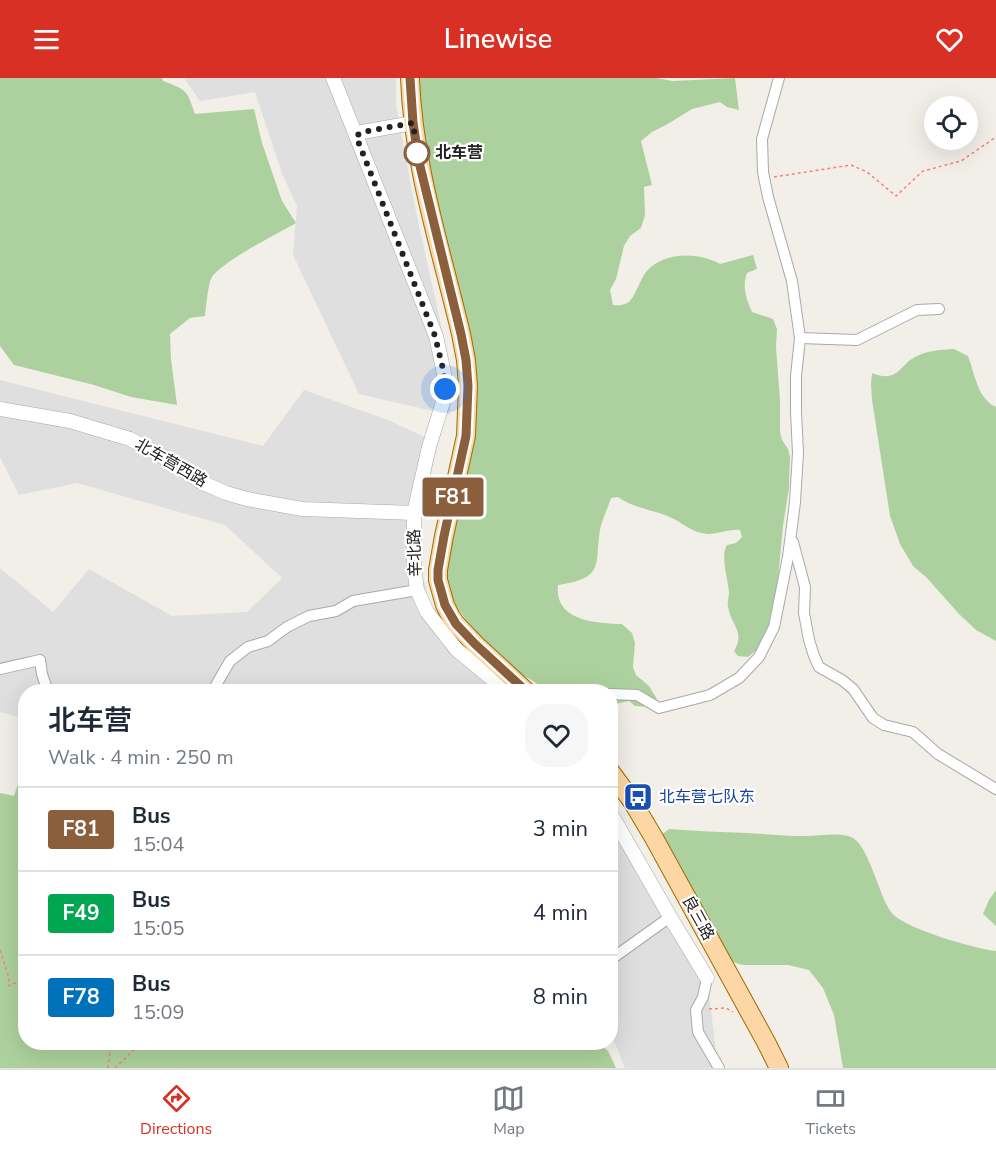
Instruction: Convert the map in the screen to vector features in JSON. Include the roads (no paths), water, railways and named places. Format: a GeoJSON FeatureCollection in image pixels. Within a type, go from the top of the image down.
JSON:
{"type":"FeatureCollection","features":[{"type":"Feature","properties":{"kind":"main road"},"geometry":{"type":"LineString","coordinates":[[410,78],[413,123],[419,162],[461,334],[468,386],[466,436],[444,536],[438,580],[445,605],[456,624],[518,684]]}},
{"type":"Feature","properties":{"kind":"main road","name":"良三路"},"geometry":{"type":"LineString","coordinates":[[618,782],[654,838],[779,1068]]}},
{"type":"Feature","properties":{"kind":"street","name":"辛北路"},"geometry":{"type":"LineString","coordinates":[[333,78],[435,336],[444,373],[443,402],[429,447],[414,513],[414,567],[417,590],[427,612],[456,649],[498,684]]}},
{"type":"Feature","properties":{"kind":"street"},"geometry":{"type":"LineString","coordinates":[[618,694],[637,695],[659,708],[710,695],[739,678],[759,657],[774,627],[791,536],[798,453],[796,376],[800,338],[792,280],[764,178],[762,139],[779,78]]}},
{"type":"Feature","properties":{"kind":"street"},"geometry":{"type":"LineString","coordinates":[[356,136],[362,132],[413,123]]}},
{"type":"Feature","properties":{"kind":"street"},"geometry":{"type":"LineString","coordinates":[[800,338],[857,340],[917,310],[939,309]]}},
{"type":"Feature","properties":{"kind":"street","name":"北车营西路"},"geometry":{"type":"LineString","coordinates":[[0,409],[70,421],[130,440],[160,455],[201,482],[247,499],[302,509],[414,513]]}},
{"type":"Feature","properties":{"kind":"street"},"geometry":{"type":"LineString","coordinates":[[791,536],[805,587],[804,613],[809,640],[819,667],[853,689],[873,718],[885,724],[914,732],[938,754],[996,789]]}},
{"type":"Feature","properties":{"kind":"street"},"geometry":{"type":"LineString","coordinates":[[217,684],[230,661],[248,646],[268,641],[287,627],[309,616],[336,611],[353,601],[417,590]]}},
{"type":"Feature","properties":{"kind":"street"},"geometry":{"type":"LineString","coordinates":[[0,669],[40,660],[45,684]]}},
{"type":"Feature","properties":{"kind":"street"},"geometry":{"type":"LineString","coordinates":[[618,826],[707,978],[703,997],[696,1010],[698,1032],[719,1068]]}},
{"type":"Feature","properties":{"kind":"street"},"geometry":{"type":"LineString","coordinates":[[618,954],[670,917]]}},
{"type":"Feature","properties":{"kind":"place","name":"北车营"},"geometry":{"type":"Point","coordinates":[417,153]}},
{"type":"Feature","properties":{"kind":"place","name":"北车营七队东"},"geometry":{"type":"Point","coordinates":[638,797]}}]}
